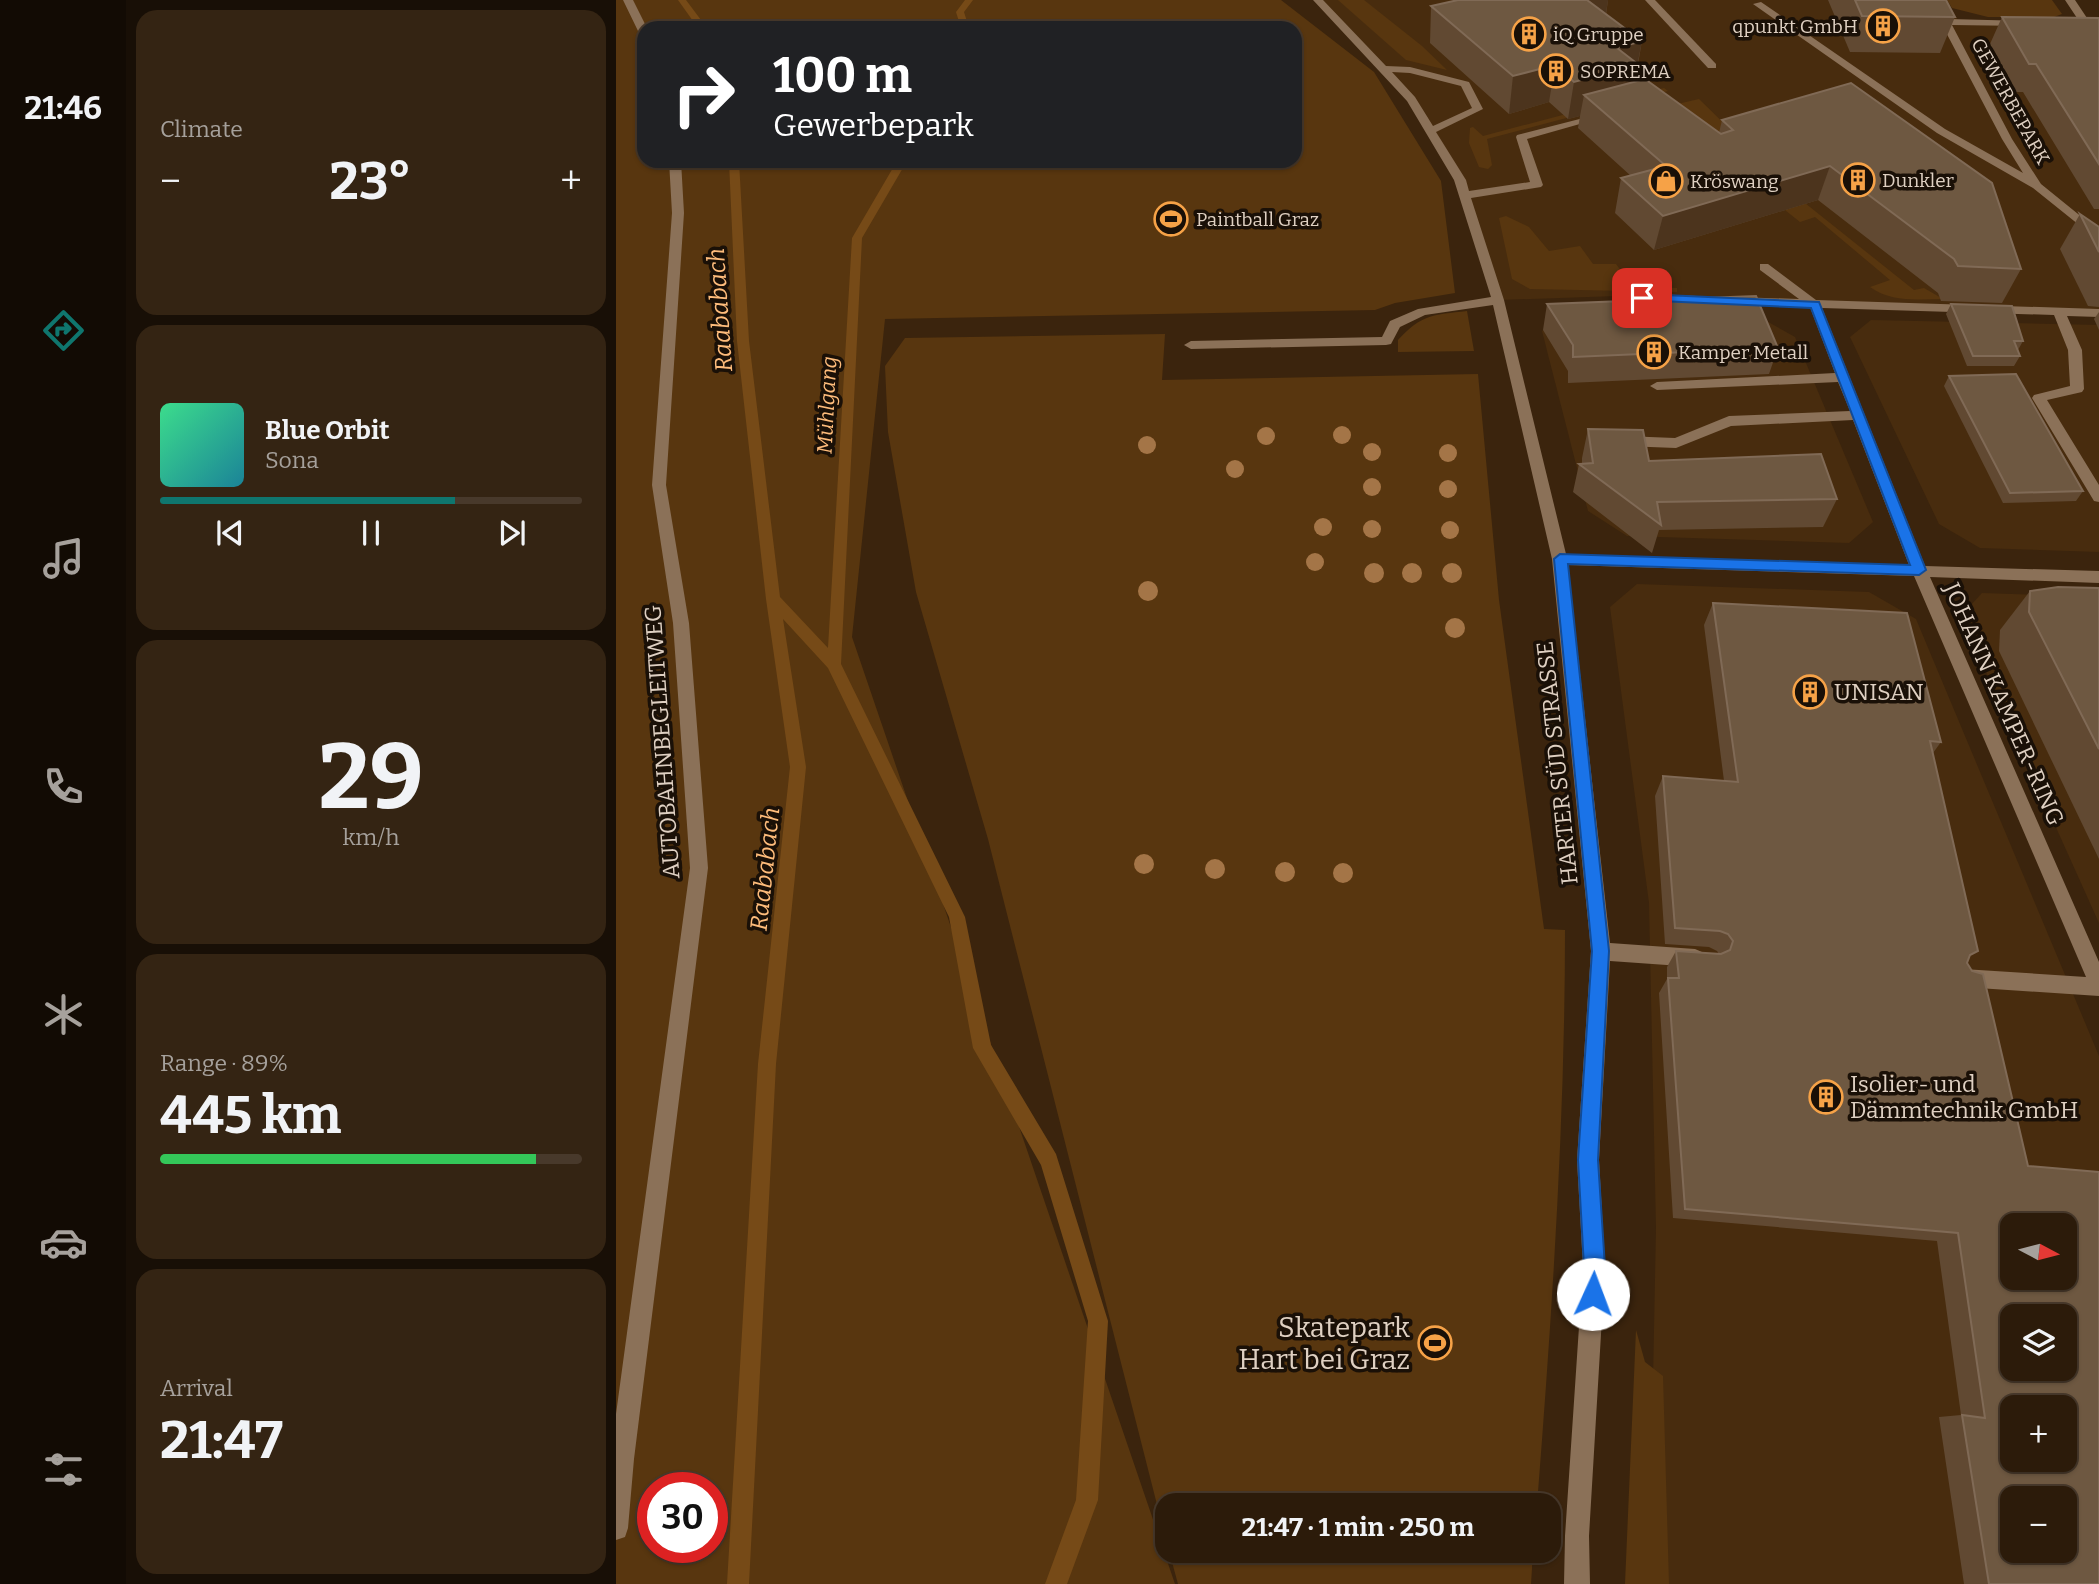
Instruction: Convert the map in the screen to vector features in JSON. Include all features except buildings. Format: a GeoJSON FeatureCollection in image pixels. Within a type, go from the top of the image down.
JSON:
{"type":"FeatureCollection","features":[{"type":"Feature","properties":{"kind":"street"},"geometry":{"type":"LineString","coordinates":[[628,0],[638,21]]}},
{"type":"Feature","properties":{"kind":"street","name":"HARTER SÜD STRASSE"},"geometry":{"type":"LineString","coordinates":[[1318,0],[1411,99],[1460,180],[1498,300],[1560,559],[1601,951],[1588,1160],[1594,1267],[1577,1536],[1577,1584]]}},
{"type":"Feature","properties":{"kind":"street"},"geometry":{"type":"LineString","coordinates":[[1650,0],[1712,66]]}},
{"type":"Feature","properties":{"kind":"street","name":"GEWERBEPARK"},"geometry":{"type":"LineString","coordinates":[[1934,0],[2007,139],[2037,186],[2099,237]]}},
{"type":"Feature","properties":{"kind":"street"},"geometry":{"type":"LineString","coordinates":[[2061,23],[2086,24],[2070,0]]}},
{"type":"Feature","properties":{"kind":"street"},"geometry":{"type":"LineString","coordinates":[[1758,4],[1941,131],[2037,186]]}},
{"type":"Feature","properties":{"kind":"street"},"geometry":{"type":"LineString","coordinates":[[1946,22],[2035,23]]}},
{"type":"Feature","properties":{"kind":"street"},"geometry":{"type":"LineString","coordinates":[[1383,69],[1410,70],[1465,84],[1478,109],[1430,131]]}},
{"type":"Feature","properties":{"kind":"street"},"geometry":{"type":"LineString","coordinates":[[1465,195],[1537,185],[1521,137],[1614,113]]}},
{"type":"Feature","properties":{"kind":"street","name":"AUTOBAHNBEGLEITWEG"},"geometry":{"type":"LineString","coordinates":[[616,1528],[622,1460],[699,868],[681,624],[659,485],[678,213],[675,168]]}},
{"type":"Feature","properties":{"kind":"street"},"geometry":{"type":"LineString","coordinates":[[1560,559],[1919,570],[1815,304],[1764,267]]}},
{"type":"Feature","properties":{"kind":"street"},"geometry":{"type":"LineString","coordinates":[[1617,296],[2099,313]]}},
{"type":"Feature","properties":{"kind":"street"},"geometry":{"type":"LineString","coordinates":[[1191,345],[1386,341],[1395,324],[1422,312],[1498,300]]}},
{"type":"Feature","properties":{"kind":"street"},"geometry":{"type":"LineString","coordinates":[[2059,312],[2075,350],[2077,389],[2039,398],[2099,498]]}},
{"type":"Feature","properties":{"kind":"street"},"geometry":{"type":"LineString","coordinates":[[1657,386],[1843,377]]}},
{"type":"Feature","properties":{"kind":"street"},"geometry":{"type":"LineString","coordinates":[[1625,441],[1676,443],[1729,421],[1858,415]]}},
{"type":"Feature","properties":{"kind":"street","name":"JOHANN KAMPER-RING"},"geometry":{"type":"LineString","coordinates":[[2099,577],[1919,570],[2099,985]]}},
{"type":"Feature","properties":{"kind":"street"},"geometry":{"type":"LineString","coordinates":[[1601,951],[1709,959]]}},
{"type":"Feature","properties":{"kind":"street"},"geometry":{"type":"LineString","coordinates":[[1961,978],[2099,985]]}},
{"type":"Feature","properties":{"kind":"shaded area"},"geometry":{"type":"Polygon","coordinates":[[[616,0],[1281,0],[1374,72],[1441,181],[1455,293],[1395,303],[1375,310],[885,319],[852,637],[1155,1525],[1155,1563],[1168,1563],[1175,1584],[616,1584],[616,0]]]}},
{"type":"Feature","properties":{"kind":"shaded area"},"geometry":{"type":"Polygon","coordinates":[[[1315,0],[1947,0],[1960,24],[2076,22],[2099,60],[2099,313],[1617,296],[1498,300],[1465,195],[1411,100],[1315,0]]]}},
{"type":"Feature","properties":{"kind":"shaded area"},"geometry":{"type":"Polygon","coordinates":[[[1338,0],[1364,0],[1422,46],[1447,70],[1406,60],[1338,0]]]}},
{"type":"Feature","properties":{"kind":"shaded area"},"geometry":{"type":"Polygon","coordinates":[[[1947,0],[2052,0],[2062,14],[2054,17],[1988,17],[1952,8],[1947,0]]]}},
{"type":"Feature","properties":{"kind":"shaded area"},"geometry":{"type":"Polygon","coordinates":[[[1664,88],[1668,91],[1487,139],[1492,165],[1488,169],[1479,167],[1469,143],[1470,128],[1473,127],[1483,136],[1664,88]]]}},
{"type":"Feature","properties":{"kind":"shaded area"},"geometry":{"type":"Polygon","coordinates":[[[1699,99],[1746,145],[1746,156],[1914,290],[1924,288],[1943,299],[1896,298],[1870,287],[1890,280],[1815,217],[1800,222],[1765,194],[1673,105],[1699,99]]]}},
{"type":"Feature","properties":{"kind":"shaded area"},"geometry":{"type":"Polygon","coordinates":[[[1506,216],[1529,227],[1549,251],[1580,246],[1593,264],[1616,264],[1632,286],[1677,288],[1677,292],[1530,289],[1512,279],[1499,218],[1506,216]]]}},
{"type":"Feature","properties":{"kind":"shaded area"},"geometry":{"type":"Polygon","coordinates":[[[1467,311],[1474,351],[1398,352],[1398,340],[1421,320],[1467,311]]]}},
{"type":"Feature","properties":{"kind":"shaded area"},"geometry":{"type":"Polygon","coordinates":[[[1566,314],[1761,318],[1795,337],[1873,522],[1849,543],[1627,536],[1588,511],[1542,331],[1566,314]]]}},
{"type":"Feature","properties":{"kind":"shaded area"},"geometry":{"type":"Polygon","coordinates":[[[1871,320],[2099,325],[2099,552],[1980,548],[1939,524],[1850,337],[1871,320]]]}},
{"type":"Feature","properties":{"kind":"shaded area"},"geometry":{"type":"Polygon","coordinates":[[[1165,334],[1162,380],[1478,374],[1499,600],[1544,929],[1565,930],[1557,1218],[1538,1493],[1155,1493],[1155,1497],[988,839],[916,592],[888,432],[885,366],[905,338],[1165,334]]]}},
{"type":"Feature","properties":{"kind":"shaded area"},"geometry":{"type":"Polygon","coordinates":[[[1637,584],[1869,592],[1916,619],[2099,1056],[2099,1584],[1649,1584],[1656,1228],[1649,903],[1610,607],[1637,584]]]}},
{"type":"Feature","properties":{"kind":"shaded area"},"geometry":{"type":"Polygon","coordinates":[[[1982,593],[2099,597],[2099,923],[1961,616],[1982,593]]]}},
{"type":"Feature","properties":{"kind":"shaded area"},"geometry":{"type":"Polygon","coordinates":[[[1636,1330],[1645,1362],[1663,1376],[1669,1584],[1625,1584],[1636,1330]]]}},
{"type":"Feature","properties":{"kind":"shaded area"},"geometry":{"type":"Polygon","coordinates":[[[1172,1563],[1532,1563],[1531,1584],[1178,1584],[1172,1563]]]}},
{"type":"Feature","properties":{"kind":"waterway","name":"Raababach"},"geometry":{"type":"LineString","coordinates":[[682,0],[698,21]]}},
{"type":"Feature","properties":{"kind":"waterway","name":"Mühlgang"},"geometry":{"type":"LineString","coordinates":[[963,21],[960,12],[969,0]]}},
{"type":"Feature","properties":{"kind":"waterway","name":"Raababach"},"geometry":{"type":"LineString","coordinates":[[734,168],[743,341],[773,599]]}},
{"type":"Feature","properties":{"kind":"waterway","name":"Mühlgang"},"geometry":{"type":"LineString","coordinates":[[834,664],[857,238],[898,168]]}},
{"type":"Feature","properties":{"kind":"waterway","name":"Raababach"},"geometry":{"type":"LineString","coordinates":[[738,1584],[767,1064],[798,767],[773,599]]}},
{"type":"Feature","properties":{"kind":"waterway"},"geometry":{"type":"LineString","coordinates":[[773,599],[834,664]]}},
{"type":"Feature","properties":{"kind":"waterway"},"geometry":{"type":"LineString","coordinates":[[834,664],[957,917],[982,1048],[1049,1161],[1098,1321],[1087,1500],[1056,1584]]}},
{"type":"Feature","properties":{"kind":"place","name":"qpunkt GmbH"},"geometry":{"type":"Point","coordinates":[1883,26]}},
{"type":"Feature","properties":{"kind":"place","name":"iQ Gruppe"},"geometry":{"type":"Point","coordinates":[1529,34]}},
{"type":"Feature","properties":{"kind":"place","name":"SOPREMA"},"geometry":{"type":"Point","coordinates":[1556,71]}},
{"type":"Feature","properties":{"kind":"place","name":"Dunkler"},"geometry":{"type":"Point","coordinates":[1858,180]}},
{"type":"Feature","properties":{"kind":"place","name":"Kröswang"},"geometry":{"type":"Point","coordinates":[1666,181]}},
{"type":"Feature","properties":{"kind":"place","name":"Paintball Graz"},"geometry":{"type":"Point","coordinates":[1171,219]}},
{"type":"Feature","properties":{"kind":"place","name":"Kamper Metall"},"geometry":{"type":"Point","coordinates":[1654,352]}},
{"type":"Feature","properties":{"kind":"place","name":"UNISAN"},"geometry":{"type":"Point","coordinates":[1810,692]}},
{"type":"Feature","properties":{"kind":"place","name":"Isolier- und Dämmtechnik GmbH"},"geometry":{"type":"Point","coordinates":[1826,1097]}},
{"type":"Feature","properties":{"kind":"place","name":"Skatepark Hart bei Graz"},"geometry":{"type":"Point","coordinates":[1435,1343]}},
{"type":"Feature","properties":{"kind":"route"},"geometry":{"type":"LineString","coordinates":[[1593,1294],[1588,1160],[1601,951],[1560,559],[1919,570],[1815,304],[1642,298]]}}]}
